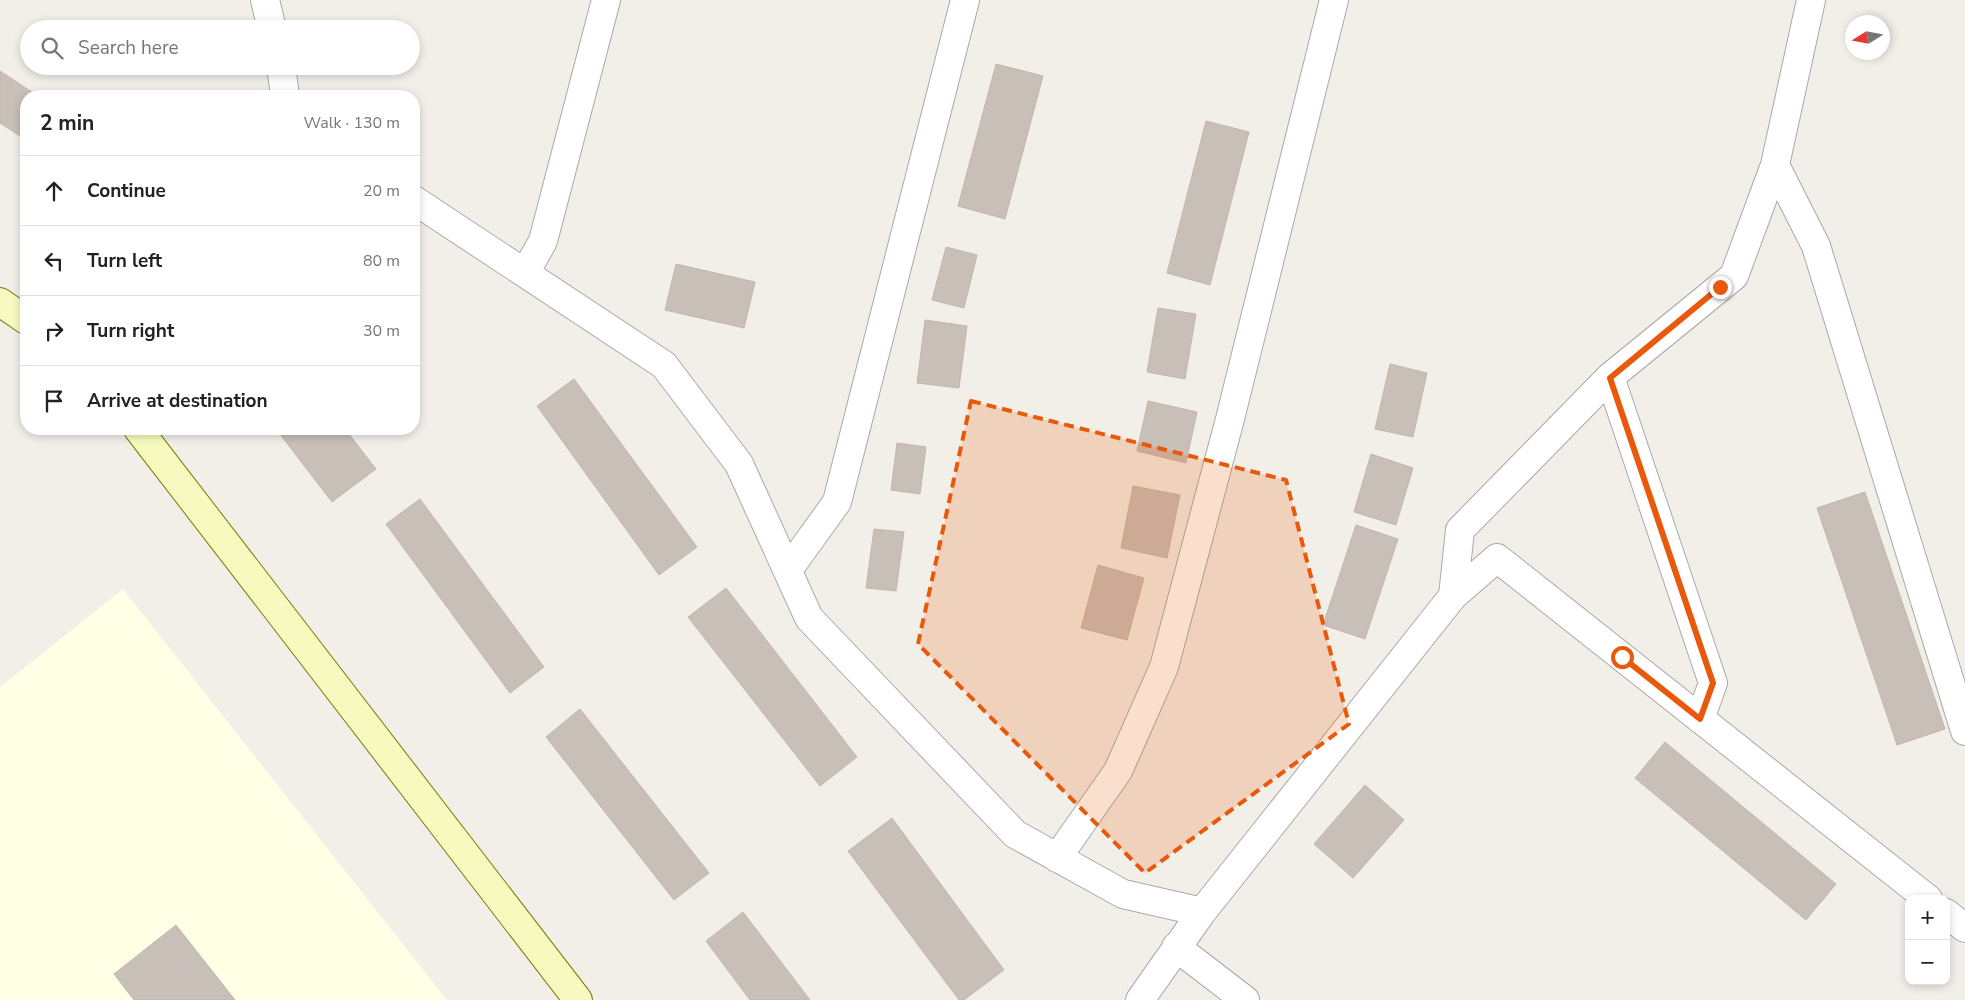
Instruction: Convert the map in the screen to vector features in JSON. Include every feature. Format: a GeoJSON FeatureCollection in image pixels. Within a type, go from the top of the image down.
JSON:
{"type":"FeatureCollection","features":[{"type":"Feature","properties":{"kind":"street"},"geometry":{"type":"LineString","coordinates":[[265,0],[270,20]]}},
{"type":"Feature","properties":{"kind":"street"},"geometry":{"type":"LineString","coordinates":[[525,273],[543,241],[606,0]]}},
{"type":"Feature","properties":{"kind":"street"},"geometry":{"type":"LineString","coordinates":[[788,570],[837,502],[966,0]]}},
{"type":"Feature","properties":{"kind":"street"},"geometry":{"type":"LineString","coordinates":[[1057,858],[1118,771],[1164,667],[1230,420],[1334,0]]}},
{"type":"Feature","properties":{"kind":"street"},"geometry":{"type":"LineString","coordinates":[[1453,596],[1460,530],[1610,378],[1734,276],[1775,165],[1811,0]]}},
{"type":"Feature","properties":{"kind":"street"},"geometry":{"type":"LineString","coordinates":[[282,75],[284,90]]}},
{"type":"Feature","properties":{"kind":"street"},"geometry":{"type":"LineString","coordinates":[[1775,165],[1816,246],[1965,731]]}},
{"type":"Feature","properties":{"kind":"street"},"geometry":{"type":"LineString","coordinates":[[420,204],[664,365],[739,464],[809,618],[1015,834],[1123,894],[1202,912]]}},
{"type":"Feature","properties":{"kind":"street"},"geometry":{"type":"LineString","coordinates":[[0,302],[20,316]]}},
{"type":"Feature","properties":{"kind":"street"},"geometry":{"type":"LineString","coordinates":[[1610,378],[1713,683],[1700,719]]}},
{"type":"Feature","properties":{"kind":"street"},"geometry":{"type":"LineString","coordinates":[[143,435],[578,1000]]}},
{"type":"Feature","properties":{"kind":"street"},"geometry":{"type":"LineString","coordinates":[[1140,1000],[1202,912],[1453,596],[1497,558],[1923,895]]}},
{"type":"Feature","properties":{"kind":"street"},"geometry":{"type":"LineString","coordinates":[[1950,916],[1965,928]]}},
{"type":"Feature","properties":{"kind":"street"},"geometry":{"type":"LineString","coordinates":[[1176,947],[1245,1000]]}},
{"type":"Feature","properties":{"kind":"highlighted area"},"geometry":{"type":"Polygon","coordinates":[[[971,401],[1286,480],[1349,724],[1145,873],[918,644],[971,401]]]}},
{"type":"Feature","properties":{"kind":"shaded area"},"geometry":{"type":"Polygon","coordinates":[[[123,589],[447,1000],[0,1000],[0,687],[123,589]]]}},
{"type":"Feature","properties":{"kind":"building"},"geometry":{"type":"Polygon","coordinates":[[[996,64],[1043,76],[1005,219],[958,206],[996,64]]]}},
{"type":"Feature","properties":{"kind":"building"},"geometry":{"type":"Polygon","coordinates":[[[0,71],[29,90],[20,90],[20,136],[0,123],[0,71]]]}},
{"type":"Feature","properties":{"kind":"building"},"geometry":{"type":"Polygon","coordinates":[[[1206,121],[1249,132],[1210,285],[1167,273],[1206,121]]]}},
{"type":"Feature","properties":{"kind":"building"},"geometry":{"type":"Polygon","coordinates":[[[946,247],[977,255],[964,308],[932,300],[946,247]]]}},
{"type":"Feature","properties":{"kind":"building"},"geometry":{"type":"Polygon","coordinates":[[[676,264],[755,282],[744,328],[665,310],[676,264]]]}},
{"type":"Feature","properties":{"kind":"building"},"geometry":{"type":"Polygon","coordinates":[[[1158,308],[1196,314],[1185,379],[1147,372],[1158,308]]]}},
{"type":"Feature","properties":{"kind":"building"},"geometry":{"type":"Polygon","coordinates":[[[925,320],[967,326],[959,388],[917,383],[925,320]]]}},
{"type":"Feature","properties":{"kind":"building"},"geometry":{"type":"Polygon","coordinates":[[[1390,364],[1427,373],[1413,437],[1375,429],[1390,364]]]}},
{"type":"Feature","properties":{"kind":"building"},"geometry":{"type":"Polygon","coordinates":[[[574,379],[697,547],[659,575],[537,406],[574,379]]]}},
{"type":"Feature","properties":{"kind":"building"},"geometry":{"type":"Polygon","coordinates":[[[1148,401],[1197,412],[1186,463],[1137,451],[1148,401]]]}},
{"type":"Feature","properties":{"kind":"building"},"geometry":{"type":"Polygon","coordinates":[[[281,435],[350,435],[376,469],[332,502],[281,435]]]}},
{"type":"Feature","properties":{"kind":"building"},"geometry":{"type":"Polygon","coordinates":[[[897,443],[926,447],[920,494],[891,490],[897,443]]]}},
{"type":"Feature","properties":{"kind":"building"},"geometry":{"type":"Polygon","coordinates":[[[1371,454],[1413,468],[1396,525],[1354,512],[1371,454]]]}},
{"type":"Feature","properties":{"kind":"building"},"geometry":{"type":"Polygon","coordinates":[[[1133,486],[1180,495],[1167,558],[1121,548],[1133,486]]]}},
{"type":"Feature","properties":{"kind":"building"},"geometry":{"type":"Polygon","coordinates":[[[1865,492],[1945,729],[1897,745],[1817,508],[1865,492]]]}},
{"type":"Feature","properties":{"kind":"building"},"geometry":{"type":"Polygon","coordinates":[[[420,499],[544,667],[510,693],[386,524],[420,499]]]}},
{"type":"Feature","properties":{"kind":"building"},"geometry":{"type":"Polygon","coordinates":[[[1356,525],[1398,539],[1365,639],[1323,625],[1356,525]]]}},
{"type":"Feature","properties":{"kind":"building"},"geometry":{"type":"Polygon","coordinates":[[[874,529],[904,532],[896,591],[866,588],[874,529]]]}},
{"type":"Feature","properties":{"kind":"building"},"geometry":{"type":"Polygon","coordinates":[[[1098,565],[1144,578],[1127,640],[1081,628],[1098,565]]]}},
{"type":"Feature","properties":{"kind":"building"},"geometry":{"type":"Polygon","coordinates":[[[726,588],[857,757],[820,786],[688,617],[726,588]]]}},
{"type":"Feature","properties":{"kind":"building"},"geometry":{"type":"Polygon","coordinates":[[[580,709],[709,873],[674,900],[546,737],[580,709]]]}},
{"type":"Feature","properties":{"kind":"building"},"geometry":{"type":"Polygon","coordinates":[[[1665,742],[1836,884],[1806,920],[1635,778],[1665,742]]]}},
{"type":"Feature","properties":{"kind":"building"},"geometry":{"type":"Polygon","coordinates":[[[1365,785],[1404,820],[1353,878],[1314,844],[1365,785]]]}},
{"type":"Feature","properties":{"kind":"building"},"geometry":{"type":"Polygon","coordinates":[[[892,818],[1004,970],[964,1000],[959,1000],[848,851],[892,818]]]}},
{"type":"Feature","properties":{"kind":"building"},"geometry":{"type":"Polygon","coordinates":[[[743,912],[810,1000],[750,1000],[706,941],[743,912]]]}},
{"type":"Feature","properties":{"kind":"building"},"geometry":{"type":"Polygon","coordinates":[[[176,925],[235,1000],[134,1000],[114,974],[176,925]]]}},
{"type":"Feature","properties":{"kind":"route"},"geometry":{"type":"LineString","coordinates":[[1622,657],[1700,719],[1713,683],[1610,378],[1720,287]]}}]}
